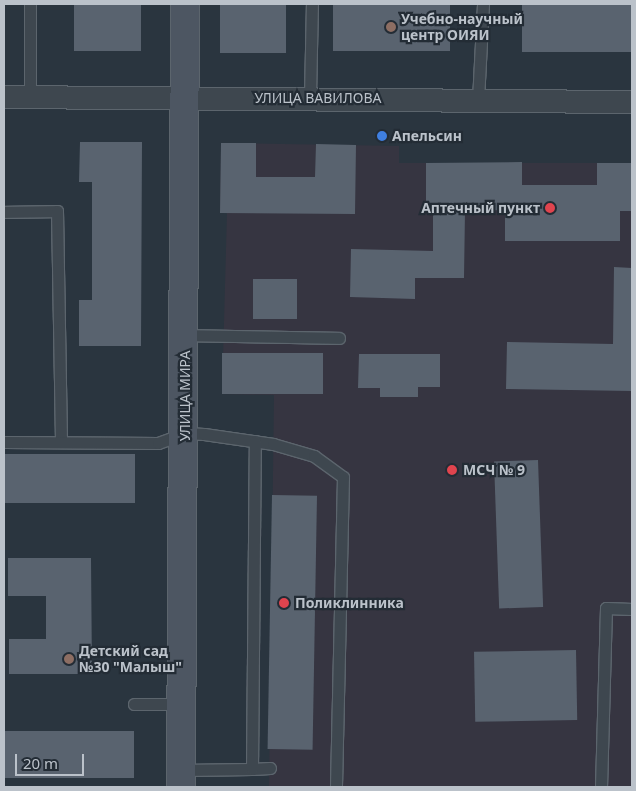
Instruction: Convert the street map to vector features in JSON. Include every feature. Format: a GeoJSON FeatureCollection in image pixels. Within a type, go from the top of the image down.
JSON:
{"type":"FeatureCollection","features":[{"type":"Feature","properties":{"kind":"main road","name":"УЛИЦА МИРА"},"geometry":{"type":"LineString","coordinates":[[181,779],[185,335],[185,4]]}},
{"type":"Feature","properties":{"kind":"street","name":"УЛИЦА ВАВИЛОВА"},"geometry":{"type":"LineString","coordinates":[[4,97],[310,97],[632,102]]}},
{"type":"Feature","properties":{"kind":"lane"},"geometry":{"type":"LineString","coordinates":[[30,4],[30,97]]}},
{"type":"Feature","properties":{"kind":"lane"},"geometry":{"type":"LineString","coordinates":[[310,97],[312,4]]}},
{"type":"Feature","properties":{"kind":"lane"},"geometry":{"type":"LineString","coordinates":[[478,100],[484,4]]}},
{"type":"Feature","properties":{"kind":"lane"},"geometry":{"type":"LineString","coordinates":[[4,212],[56,212],[61,442]]}},
{"type":"Feature","properties":{"kind":"lane"},"geometry":{"type":"LineString","coordinates":[[185,335],[339,338]]}},
{"type":"Feature","properties":{"kind":"lane"},"geometry":{"type":"LineString","coordinates":[[4,442],[158,443],[184,433],[254,441],[314,456],[342,477],[336,787]]}},
{"type":"Feature","properties":{"kind":"lane"},"geometry":{"type":"LineString","coordinates":[[252,769],[254,441]]}},
{"type":"Feature","properties":{"kind":"lane"},"geometry":{"type":"LineString","coordinates":[[601,787],[606,608],[632,609]]}},
{"type":"Feature","properties":{"kind":"lane"},"geometry":{"type":"LineString","coordinates":[[134,704],[182,704]]}},
{"type":"Feature","properties":{"kind":"lane"},"geometry":{"type":"LineString","coordinates":[[181,779],[270,768]]}},
{"type":"Feature","properties":{"kind":"shaded area","name":"МСЧ № 9"},"geometry":{"type":"Polygon","coordinates":[[[221,143],[399,146],[399,163],[632,163],[632,787],[269,787],[274,395],[222,394],[227,213],[220,213],[221,143]]]}},
{"type":"Feature","properties":{"kind":"building"},"geometry":{"type":"Polygon","coordinates":[[[74,4],[141,4],[141,51],[74,51],[74,4]]]}},
{"type":"Feature","properties":{"kind":"building"},"geometry":{"type":"Polygon","coordinates":[[[220,4],[286,4],[286,53],[220,53],[220,4]]]}},
{"type":"Feature","properties":{"kind":"building","name":"Учебно-научный центр ОИЯИ"},"geometry":{"type":"Polygon","coordinates":[[[333,4],[450,4],[450,51],[333,51],[333,4]]]}},
{"type":"Feature","properties":{"kind":"building"},"geometry":{"type":"Polygon","coordinates":[[[522,4],[632,4],[632,52],[522,52],[522,4]]]}},
{"type":"Feature","properties":{"kind":"building"},"geometry":{"type":"Polygon","coordinates":[[[80,142],[142,142],[141,346],[79,346],[79,300],[92,300],[92,182],[79,182],[80,142]]]}},
{"type":"Feature","properties":{"kind":"building"},"geometry":{"type":"Polygon","coordinates":[[[221,143],[256,143],[256,177],[315,177],[316,144],[356,145],[355,214],[220,213],[221,143]]]}},
{"type":"Feature","properties":{"kind":"building"},"geometry":{"type":"Polygon","coordinates":[[[522,162],[522,185],[597,185],[597,163],[632,163],[632,211],[620,211],[620,241],[505,241],[505,210],[465,211],[464,278],[415,278],[415,299],[350,297],[351,249],[433,251],[433,211],[426,211],[426,163],[522,162]]]}},
{"type":"Feature","properties":{"kind":"building"},"geometry":{"type":"Polygon","coordinates":[[[614,267],[632,268],[632,391],[506,389],[507,342],[613,344],[614,267]]]}},
{"type":"Feature","properties":{"kind":"building"},"geometry":{"type":"Polygon","coordinates":[[[253,279],[297,279],[297,319],[253,319],[253,279]]]}},
{"type":"Feature","properties":{"kind":"building"},"geometry":{"type":"Polygon","coordinates":[[[222,353],[323,353],[323,394],[222,394],[222,353]]]}},
{"type":"Feature","properties":{"kind":"building"},"geometry":{"type":"Polygon","coordinates":[[[359,354],[440,354],[440,387],[418,387],[418,397],[380,397],[380,388],[358,388],[359,354]]]}},
{"type":"Feature","properties":{"kind":"building"},"geometry":{"type":"Polygon","coordinates":[[[4,454],[135,454],[135,503],[4,503],[4,454]]]}},
{"type":"Feature","properties":{"kind":"building"},"geometry":{"type":"Polygon","coordinates":[[[538,460],[543,607],[499,608],[494,462],[538,460]]]}},
{"type":"Feature","properties":{"kind":"building"},"geometry":{"type":"Polygon","coordinates":[[[272,495],[317,496],[313,750],[268,749],[272,495]]]}},
{"type":"Feature","properties":{"kind":"building"},"geometry":{"type":"Polygon","coordinates":[[[8,558],[91,558],[92,674],[9,674],[9,639],[46,639],[46,596],[8,596],[8,558]]]}},
{"type":"Feature","properties":{"kind":"building"},"geometry":{"type":"Polygon","coordinates":[[[576,650],[577,720],[475,722],[474,652],[576,650]]]}},
{"type":"Feature","properties":{"kind":"building"},"geometry":{"type":"Polygon","coordinates":[[[4,731],[134,731],[134,778],[4,778],[4,731]]]}},
{"type":"Feature","properties":{"kind":"place","name":"Учебно-научный центр ОИЯИ"},"geometry":{"type":"Point","coordinates":[391,27]}},
{"type":"Feature","properties":{"kind":"place","name":"Апельсин"},"geometry":{"type":"Point","coordinates":[382,136]}},
{"type":"Feature","properties":{"kind":"place","name":"Аптечный пункт"},"geometry":{"type":"Point","coordinates":[550,208]}},
{"type":"Feature","properties":{"kind":"place","name":"МСЧ № 9"},"geometry":{"type":"Point","coordinates":[452,470]}},
{"type":"Feature","properties":{"kind":"place","name":"Поликлинника"},"geometry":{"type":"Point","coordinates":[284,603]}},
{"type":"Feature","properties":{"kind":"place","name":"Детский сад №30 \"Малыш\""},"geometry":{"type":"Point","coordinates":[69,659]}}]}
